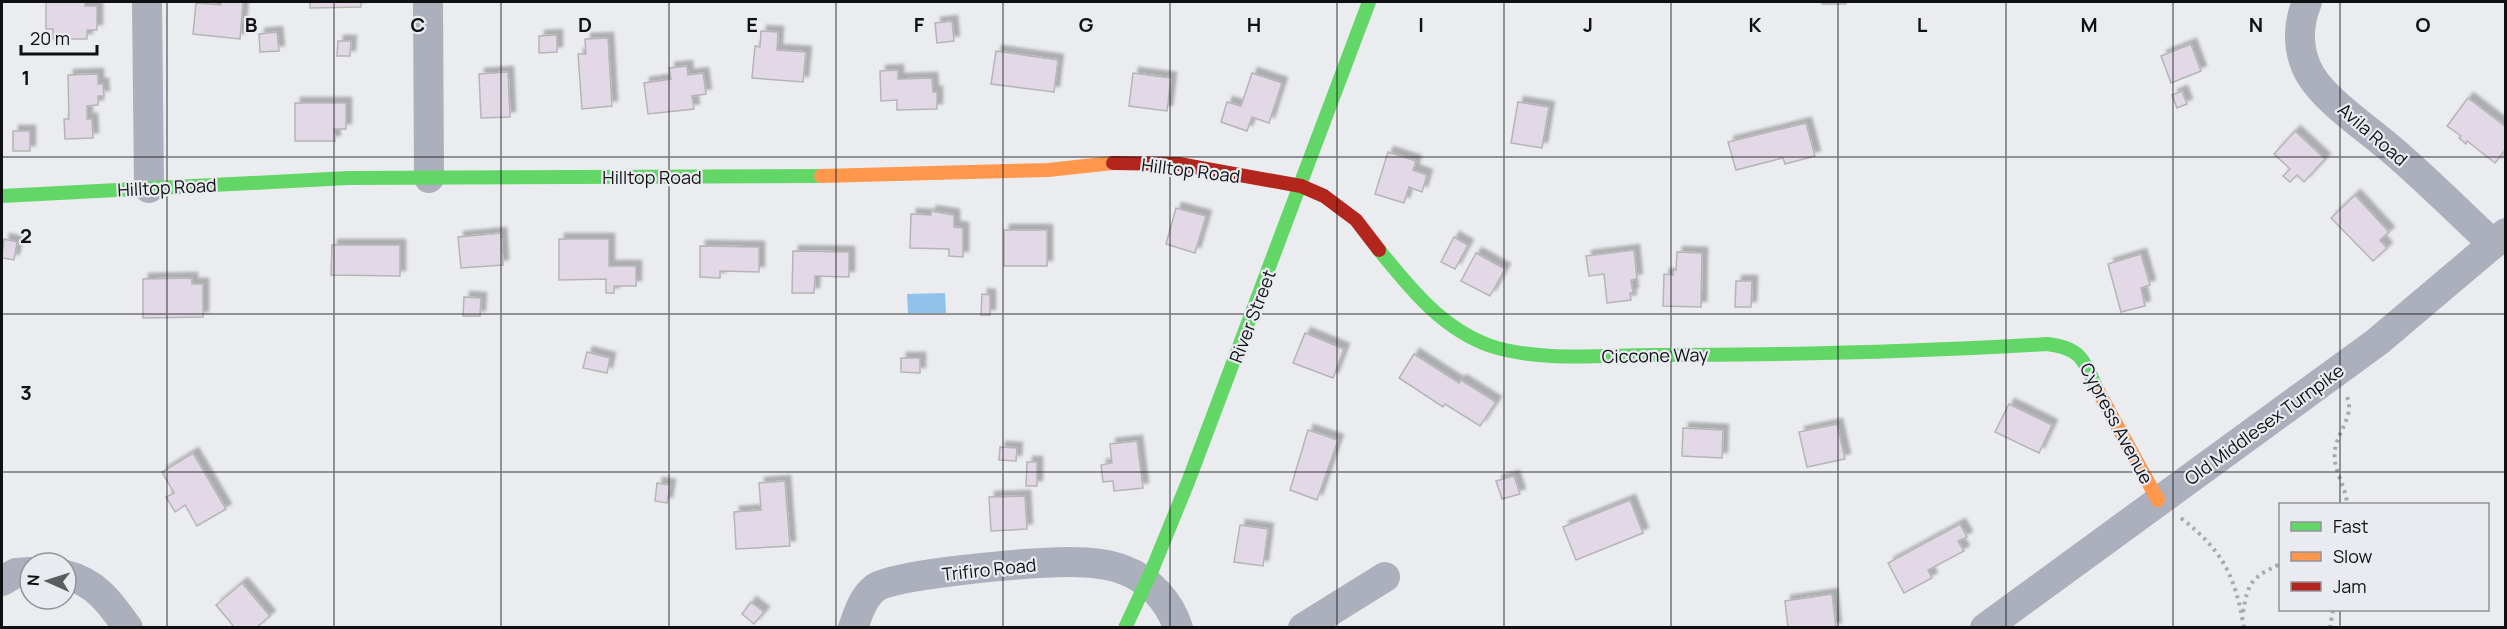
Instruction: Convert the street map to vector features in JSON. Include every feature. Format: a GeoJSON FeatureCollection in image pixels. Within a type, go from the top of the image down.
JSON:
{"type":"FeatureCollection","features":[{"type":"Feature","properties":{"kind":"street"},"geometry":{"type":"LineString","coordinates":[[147,2],[149,188]]}},
{"type":"Feature","properties":{"kind":"street"},"geometry":{"type":"LineString","coordinates":[[428,2],[429,177]]}},
{"type":"Feature","properties":{"kind":"street","name":"River Street"},"geometry":{"type":"LineString","coordinates":[[1125,627],[1147,583],[1301,186],[1369,2]]}},
{"type":"Feature","properties":{"kind":"street","name":"Avila Road"},"geometry":{"type":"LineString","coordinates":[[2307,2],[2302,16],[2300,40],[2305,64],[2318,86],[2410,166],[2499,238]]}},
{"type":"Feature","properties":{"kind":"street","name":"Hilltop Road"},"geometry":{"type":"LineString","coordinates":[[2,196],[348,178],[800,177],[1048,170],[1122,162],[1179,164],[1301,186]]}},
{"type":"Feature","properties":{"kind":"street","name":"Ciccone Way"},"geometry":{"type":"LineString","coordinates":[[1301,186],[1334,201],[1356,220],[1415,295],[1454,328],[1470,338],[1508,351],[1544,355],[1606,356],[1915,352],[2047,344],[2072,348]]}},
{"type":"Feature","properties":{"kind":"street","name":"Old Middlesex Turnpike"},"geometry":{"type":"LineString","coordinates":[[1985,627],[2377,342],[2499,238]]}},
{"type":"Feature","properties":{"kind":"street","name":"Cypress Avenue"},"geometry":{"type":"LineString","coordinates":[[2072,348],[2082,358],[2111,417],[2158,500]]}},
{"type":"Feature","properties":{"kind":"street","name":"Trifiro Road"},"geometry":{"type":"LineString","coordinates":[[853,627],[868,594],[874,588],[895,579],[987,568],[1070,562],[1114,566],[1126,570],[1147,583],[1170,608],[1178,627]]}},
{"type":"Feature","properties":{"kind":"street"},"geometry":{"type":"LineString","coordinates":[[2,582],[18,573]]}},
{"type":"Feature","properties":{"kind":"street"},"geometry":{"type":"LineString","coordinates":[[1304,627],[1385,577]]}},
{"type":"Feature","properties":{"kind":"street"},"geometry":{"type":"LineString","coordinates":[[78,580],[92,585],[110,601],[128,627]]}},
{"type":"Feature","properties":{"kind":"path"},"geometry":{"type":"LineString","coordinates":[[2331,376],[2343,390],[2350,404],[2349,414],[2334,454],[2337,472],[2346,492],[2347,503]]}},
{"type":"Feature","properties":{"kind":"path"},"geometry":{"type":"LineString","coordinates":[[2158,500],[2213,546],[2232,578],[2244,627]]}},
{"type":"Feature","properties":{"kind":"path"},"geometry":{"type":"LineString","coordinates":[[2242,615],[2247,592],[2252,582],[2258,575],[2279,564]]}},
{"type":"Feature","properties":{"kind":"path"},"geometry":{"type":"LineString","coordinates":[[2330,627],[2333,611]]}},
{"type":"Feature","properties":{"kind":"water"},"geometry":{"type":"Polygon","coordinates":[[[945,293],[946,313],[908,313],[907,294],[945,293]]]}},
{"type":"Feature","properties":{"kind":"building"},"geometry":{"type":"Polygon","coordinates":[[[46,2],[85,2],[85,6],[97,6],[97,30],[87,30],[87,39],[53,39],[53,29],[46,29],[46,2]]]}},
{"type":"Feature","properties":{"kind":"building"},"geometry":{"type":"Polygon","coordinates":[[[221,2],[243,2],[240,39],[193,34],[196,3],[221,5],[221,2]]]}},
{"type":"Feature","properties":{"kind":"building"},"geometry":{"type":"Polygon","coordinates":[[[310,2],[361,2],[361,7],[310,8],[310,2]]]}},
{"type":"Feature","properties":{"kind":"building"},"geometry":{"type":"Polygon","coordinates":[[[1822,2],[1846,2],[1846,4],[1822,4],[1822,2]]]}},
{"type":"Feature","properties":{"kind":"building"},"geometry":{"type":"Polygon","coordinates":[[[952,21],[954,41],[937,43],[935,23],[952,21]]]}},
{"type":"Feature","properties":{"kind":"building"},"geometry":{"type":"Polygon","coordinates":[[[761,31],[778,32],[777,50],[806,52],[803,82],[752,78],[755,46],[760,47],[761,31]]]}},
{"type":"Feature","properties":{"kind":"building"},"geometry":{"type":"Polygon","coordinates":[[[277,32],[279,51],[260,52],[259,34],[277,32]]]}},
{"type":"Feature","properties":{"kind":"building"},"geometry":{"type":"Polygon","coordinates":[[[557,35],[557,52],[539,53],[539,36],[557,35]]]}},
{"type":"Feature","properties":{"kind":"building"},"geometry":{"type":"Polygon","coordinates":[[[608,38],[612,106],[582,109],[578,54],[586,54],[585,39],[608,38]]]}},
{"type":"Feature","properties":{"kind":"building"},"geometry":{"type":"Polygon","coordinates":[[[338,41],[351,41],[350,56],[337,56],[338,41]]]}},
{"type":"Feature","properties":{"kind":"building"},"geometry":{"type":"Polygon","coordinates":[[[2191,44],[2201,71],[2171,83],[2161,56],[2191,44]]]}},
{"type":"Feature","properties":{"kind":"building"},"geometry":{"type":"Polygon","coordinates":[[[996,51],[1058,60],[1054,92],[991,84],[996,51]]]}},
{"type":"Feature","properties":{"kind":"building"},"geometry":{"type":"Polygon","coordinates":[[[687,66],[688,75],[703,73],[706,94],[692,96],[694,109],[648,114],[644,83],[671,79],[669,68],[687,66]]]}},
{"type":"Feature","properties":{"kind":"building"},"geometry":{"type":"Polygon","coordinates":[[[898,70],[898,79],[932,78],[933,92],[937,92],[937,109],[897,110],[897,100],[881,101],[880,71],[898,70]]]}},
{"type":"Feature","properties":{"kind":"building"},"geometry":{"type":"Polygon","coordinates":[[[508,72],[510,117],[481,118],[479,74],[508,72]]]}},
{"type":"Feature","properties":{"kind":"building"},"geometry":{"type":"Polygon","coordinates":[[[1133,73],[1171,78],[1167,111],[1129,106],[1133,73]]]}},
{"type":"Feature","properties":{"kind":"building"},"geometry":{"type":"Polygon","coordinates":[[[1252,73],[1282,83],[1269,123],[1252,117],[1247,131],[1221,122],[1227,102],[1241,106],[1252,73]]]}},
{"type":"Feature","properties":{"kind":"building"},"geometry":{"type":"Polygon","coordinates":[[[98,74],[98,84],[103,84],[104,96],[98,96],[98,105],[87,106],[87,119],[92,119],[93,138],[65,139],[64,119],[69,119],[68,75],[98,74]]]}},
{"type":"Feature","properties":{"kind":"building"},"geometry":{"type":"Polygon","coordinates":[[[2182,91],[2187,104],[2177,108],[2172,95],[2182,91]]]}},
{"type":"Feature","properties":{"kind":"building"},"geometry":{"type":"Polygon","coordinates":[[[2468,98],[2506,127],[2506,149],[2495,163],[2467,141],[2466,144],[2459,138],[2461,136],[2447,126],[2468,98]]]}},
{"type":"Feature","properties":{"kind":"building"},"geometry":{"type":"Polygon","coordinates":[[[1518,102],[1549,107],[1542,148],[1511,143],[1518,102]]]}},
{"type":"Feature","properties":{"kind":"building"},"geometry":{"type":"Polygon","coordinates":[[[295,103],[346,103],[346,129],[334,129],[335,141],[295,141],[295,103]]]}},
{"type":"Feature","properties":{"kind":"building"},"geometry":{"type":"Polygon","coordinates":[[[1806,123],[1815,156],[1785,164],[1783,158],[1736,170],[1728,142],[1806,123]]]}},
{"type":"Feature","properties":{"kind":"building"},"geometry":{"type":"Polygon","coordinates":[[[13,131],[30,131],[30,151],[13,151],[13,131]]]}},
{"type":"Feature","properties":{"kind":"building"},"geometry":{"type":"Polygon","coordinates":[[[2295,131],[2325,159],[2304,182],[2297,175],[2290,182],[2283,176],[2290,169],[2274,154],[2295,131]]]}},
{"type":"Feature","properties":{"kind":"building"},"geometry":{"type":"Polygon","coordinates":[[[1388,152],[1416,161],[1413,170],[1427,175],[1422,192],[1409,187],[1404,203],[1375,194],[1388,152]]]}},
{"type":"Feature","properties":{"kind":"building"},"geometry":{"type":"Polygon","coordinates":[[[2355,195],[2389,232],[2380,240],[2387,248],[2373,261],[2331,218],[2355,195]]]}},
{"type":"Feature","properties":{"kind":"building"},"geometry":{"type":"Polygon","coordinates":[[[1176,208],[1206,216],[1195,253],[1166,244],[1176,208]]]}},
{"type":"Feature","properties":{"kind":"building"},"geometry":{"type":"Polygon","coordinates":[[[931,211],[954,215],[954,227],[963,228],[963,257],[949,256],[949,249],[910,248],[911,214],[931,215],[931,211]]]}},
{"type":"Feature","properties":{"kind":"building"},"geometry":{"type":"Polygon","coordinates":[[[1004,230],[1047,230],[1047,266],[1004,266],[1004,230]]]}},
{"type":"Feature","properties":{"kind":"building"},"geometry":{"type":"Polygon","coordinates":[[[501,233],[503,265],[461,268],[458,237],[501,233]]]}},
{"type":"Feature","properties":{"kind":"building"},"geometry":{"type":"Polygon","coordinates":[[[1454,237],[1468,245],[1455,269],[1441,262],[1454,237]]]}},
{"type":"Feature","properties":{"kind":"building"},"geometry":{"type":"Polygon","coordinates":[[[4,239],[17,242],[14,260],[2,258],[4,239]]]}},
{"type":"Feature","properties":{"kind":"building"},"geometry":{"type":"Polygon","coordinates":[[[559,239],[609,239],[609,266],[636,266],[636,286],[614,286],[614,293],[606,293],[606,279],[559,280],[559,239]]]}},
{"type":"Feature","properties":{"kind":"building"},"geometry":{"type":"Polygon","coordinates":[[[332,245],[400,245],[400,276],[331,275],[332,245]]]}},
{"type":"Feature","properties":{"kind":"building"},"geometry":{"type":"Polygon","coordinates":[[[700,246],[759,247],[759,272],[720,271],[720,278],[700,277],[700,246]]]}},
{"type":"Feature","properties":{"kind":"building"},"geometry":{"type":"Polygon","coordinates":[[[1634,250],[1637,279],[1631,280],[1633,293],[1630,293],[1631,300],[1607,303],[1604,274],[1589,276],[1586,256],[1634,250]]]}},
{"type":"Feature","properties":{"kind":"building"},"geometry":{"type":"Polygon","coordinates":[[[793,251],[849,252],[849,277],[815,276],[814,293],[792,293],[793,251]]]}},
{"type":"Feature","properties":{"kind":"building"},"geometry":{"type":"Polygon","coordinates":[[[1677,252],[1702,253],[1701,307],[1663,306],[1664,274],[1673,275],[1674,269],[1676,270],[1677,252]]]}},
{"type":"Feature","properties":{"kind":"building"},"geometry":{"type":"Polygon","coordinates":[[[1476,253],[1505,269],[1490,296],[1461,281],[1476,253]]]}},
{"type":"Feature","properties":{"kind":"building"},"geometry":{"type":"Polygon","coordinates":[[[2141,254],[2150,285],[2141,288],[2145,306],[2121,312],[2108,264],[2141,254]]]}},
{"type":"Feature","properties":{"kind":"building"},"geometry":{"type":"Polygon","coordinates":[[[192,278],[192,284],[203,284],[203,317],[143,318],[143,279],[192,278]]]}},
{"type":"Feature","properties":{"kind":"building"},"geometry":{"type":"Polygon","coordinates":[[[1736,281],[1752,281],[1751,307],[1735,307],[1736,281]]]}},
{"type":"Feature","properties":{"kind":"building"},"geometry":{"type":"Polygon","coordinates":[[[982,294],[990,295],[990,315],[981,315],[982,294]]]}},
{"type":"Feature","properties":{"kind":"building"},"geometry":{"type":"Polygon","coordinates":[[[464,297],[481,298],[480,316],[463,316],[464,297]]]}},
{"type":"Feature","properties":{"kind":"building"},"geometry":{"type":"Polygon","coordinates":[[[1305,333],[1344,349],[1333,378],[1293,363],[1305,333]]]}},
{"type":"Feature","properties":{"kind":"building"},"geometry":{"type":"Polygon","coordinates":[[[587,352],[610,358],[607,373],[583,368],[587,352]]]}},
{"type":"Feature","properties":{"kind":"building"},"geometry":{"type":"Polygon","coordinates":[[[1414,354],[1459,383],[1461,380],[1496,402],[1480,426],[1445,404],[1443,407],[1399,378],[1414,354]]]}},
{"type":"Feature","properties":{"kind":"building"},"geometry":{"type":"Polygon","coordinates":[[[901,358],[920,358],[920,373],[901,372],[901,358]]]}},
{"type":"Feature","properties":{"kind":"building"},"geometry":{"type":"Polygon","coordinates":[[[2009,404],[2052,425],[2039,453],[1995,432],[2009,404]]]}},
{"type":"Feature","properties":{"kind":"building"},"geometry":{"type":"Polygon","coordinates":[[[1837,424],[1845,459],[1807,467],[1799,432],[1837,424]]]}},
{"type":"Feature","properties":{"kind":"building"},"geometry":{"type":"Polygon","coordinates":[[[1683,428],[1723,430],[1722,458],[1682,456],[1683,428]]]}},
{"type":"Feature","properties":{"kind":"building"},"geometry":{"type":"Polygon","coordinates":[[[1308,430],[1338,440],[1317,500],[1290,490],[1308,430]]]}},
{"type":"Feature","properties":{"kind":"building"},"geometry":{"type":"Polygon","coordinates":[[[1137,441],[1143,488],[1114,491],[1113,481],[1103,482],[1101,465],[1112,463],[1110,444],[1137,441]]]}},
{"type":"Feature","properties":{"kind":"building"},"geometry":{"type":"Polygon","coordinates":[[[1000,447],[1017,448],[1016,461],[999,460],[1000,447]]]}},
{"type":"Feature","properties":{"kind":"building"},"geometry":{"type":"Polygon","coordinates":[[[193,453],[226,509],[197,526],[185,505],[175,512],[166,497],[174,493],[162,472],[193,453]]]}},
{"type":"Feature","properties":{"kind":"building"},"geometry":{"type":"Polygon","coordinates":[[[1027,462],[1037,462],[1037,486],[1026,486],[1027,462]]]}},
{"type":"Feature","properties":{"kind":"building"},"geometry":{"type":"Polygon","coordinates":[[[1514,476],[1520,494],[1502,499],[1496,481],[1514,476]]]}},
{"type":"Feature","properties":{"kind":"building"},"geometry":{"type":"Polygon","coordinates":[[[785,481],[790,546],[736,549],[734,512],[761,510],[759,483],[785,481]]]}},
{"type":"Feature","properties":{"kind":"building"},"geometry":{"type":"Polygon","coordinates":[[[657,483],[670,485],[667,503],[655,501],[657,483]]]}},
{"type":"Feature","properties":{"kind":"building"},"geometry":{"type":"Polygon","coordinates":[[[1025,496],[1027,529],[991,531],[989,497],[1025,496]]]}},
{"type":"Feature","properties":{"kind":"building"},"geometry":{"type":"Polygon","coordinates":[[[1630,500],[1643,533],[1576,560],[1563,527],[1630,500]]]}},
{"type":"Feature","properties":{"kind":"building"},"geometry":{"type":"Polygon","coordinates":[[[1960,524],[1967,537],[1958,541],[1964,551],[1928,570],[1932,578],[1904,593],[1888,563],[1960,524]]]}},
{"type":"Feature","properties":{"kind":"building"},"geometry":{"type":"Polygon","coordinates":[[[1240,525],[1268,529],[1263,566],[1234,562],[1240,525]]]}},
{"type":"Feature","properties":{"kind":"building"},"geometry":{"type":"Polygon","coordinates":[[[242,583],[270,616],[256,628],[235,628],[216,605],[242,583]]]}},
{"type":"Feature","properties":{"kind":"building"},"geometry":{"type":"Polygon","coordinates":[[[1832,594],[1836,628],[1788,628],[1785,601],[1832,594]]]}},
{"type":"Feature","properties":{"kind":"building"},"geometry":{"type":"Polygon","coordinates":[[[751,602],[764,612],[754,624],[742,614],[751,602]]]}},
{"type":"Feature","properties":{"kind":"traffic: fast"},"geometry":{"type":"LineString","coordinates":[[1125,628],[1152,570],[1188,482],[1369,2]]}},
{"type":"Feature","properties":{"kind":"traffic: fast"},"geometry":{"type":"LineString","coordinates":[[2,196],[348,178],[821,176]]}},
{"type":"Feature","properties":{"kind":"traffic: fast"},"geometry":{"type":"LineString","coordinates":[[1379,250],[1415,293],[1442,318],[1473,339],[1510,351],[1550,356],[1751,354],[1899,351],[2047,344],[2068,349],[2081,358],[2098,391]]}},
{"type":"Feature","properties":{"kind":"traffic: slow"},"geometry":{"type":"LineString","coordinates":[[821,176],[1048,170],[1113,163]]}},
{"type":"Feature","properties":{"kind":"traffic: slow"},"geometry":{"type":"LineString","coordinates":[[2098,391],[2158,500]]}},
{"type":"Feature","properties":{"kind":"traffic: jam"},"geometry":{"type":"LineString","coordinates":[[1113,163],[1179,164],[1301,186],[1324,196],[1356,220],[1379,250]]}}]}
